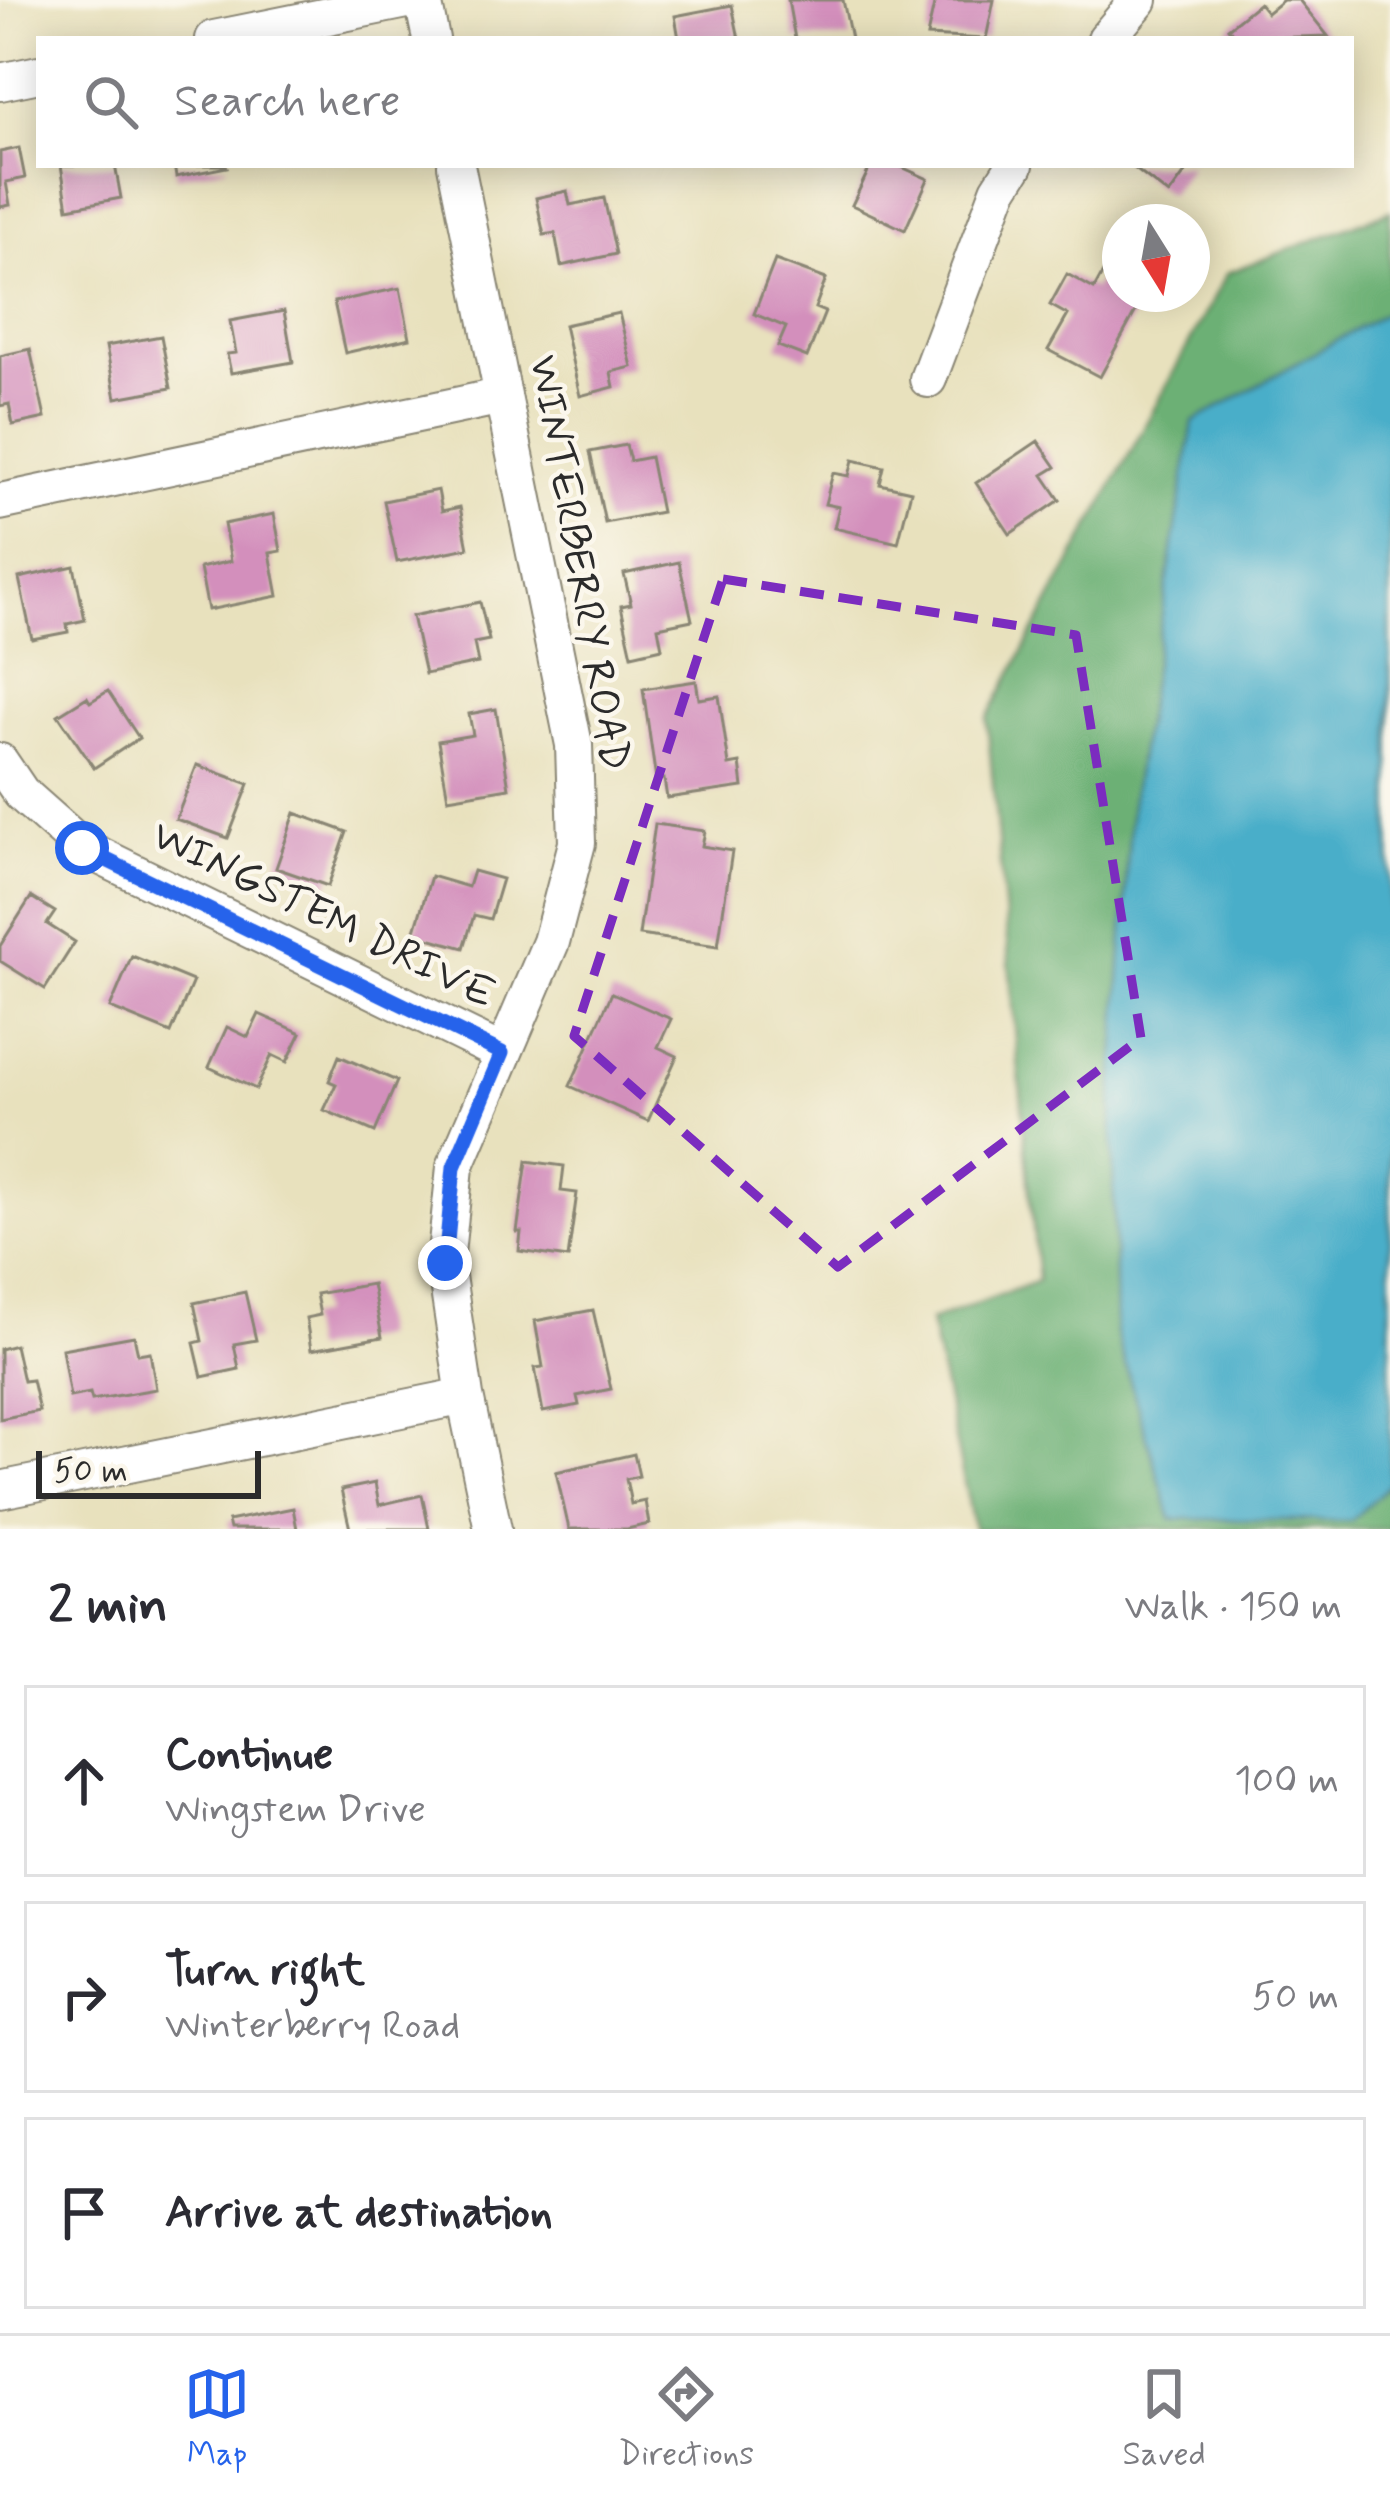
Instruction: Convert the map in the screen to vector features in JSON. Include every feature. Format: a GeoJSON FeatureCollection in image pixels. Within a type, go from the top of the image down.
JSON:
{"type":"FeatureCollection","features":[{"type":"Feature","properties":{"kind":"street"},"geometry":{"type":"LineString","coordinates":[[229,36],[407,0]]}},
{"type":"Feature","properties":{"kind":"street"},"geometry":{"type":"LineString","coordinates":[[423,0],[430,36]]}},
{"type":"Feature","properties":{"kind":"street"},"geometry":{"type":"LineString","coordinates":[[1108,36],[1138,0]]}},
{"type":"Feature","properties":{"kind":"street"},"geometry":{"type":"LineString","coordinates":[[0,82],[36,75]]}},
{"type":"Feature","properties":{"kind":"street","name":"WINTERBERRY ROAD"},"geometry":{"type":"LineString","coordinates":[[457,168],[574,745],[577,843],[551,942],[454,1167],[445,1263],[465,1396],[493,1529]]}},
{"type":"Feature","properties":{"kind":"street"},"geometry":{"type":"LineString","coordinates":[[928,379],[999,190],[1013,168]]}},
{"type":"Feature","properties":{"kind":"street"},"geometry":{"type":"LineString","coordinates":[[0,502],[503,396]]}},
{"type":"Feature","properties":{"kind":"street","name":"WINGSTEM DRIVE"},"geometry":{"type":"LineString","coordinates":[[0,762],[21,793],[82,848],[502,1053]]}},
{"type":"Feature","properties":{"kind":"street"},"geometry":{"type":"LineString","coordinates":[[0,1490],[465,1396]]}},
{"type":"Feature","properties":{"kind":"highlighted area"},"geometry":{"type":"Polygon","coordinates":[[[723,579],[1076,635],[1141,1038],[838,1267],[574,1036],[723,579]]]}},
{"type":"Feature","properties":{"kind":"green space"},"geometry":{"type":"Polygon","coordinates":[[[1390,211],[1390,1529],[974,1529],[930,1321],[1038,1281],[987,719],[1227,273],[1390,211]]]}},
{"type":"Feature","properties":{"kind":"water"},"geometry":{"type":"Polygon","coordinates":[[[1390,310],[1390,1483],[1351,1521],[1171,1519],[1116,1334],[1112,1106],[1131,805],[1193,422],[1390,310]]]}},
{"type":"Feature","properties":{"kind":"building"},"geometry":{"type":"Polygon","coordinates":[[[788,0],[843,0],[850,36],[794,36],[788,0]]]}},
{"type":"Feature","properties":{"kind":"building"},"geometry":{"type":"Polygon","coordinates":[[[935,0],[994,0],[987,36],[927,36],[935,0]]]}},
{"type":"Feature","properties":{"kind":"building"},"geometry":{"type":"Polygon","coordinates":[[[1283,0],[1299,0],[1328,36],[1235,36],[1228,28],[1259,3],[1267,13],[1283,0]]]}},
{"type":"Feature","properties":{"kind":"building"},"geometry":{"type":"Polygon","coordinates":[[[732,5],[738,36],[678,36],[675,16],[732,5]]]}},
{"type":"Feature","properties":{"kind":"building"},"geometry":{"type":"Polygon","coordinates":[[[19,148],[25,178],[6,182],[10,205],[0,207],[0,152],[19,148]]]}},
{"type":"Feature","properties":{"kind":"building"},"geometry":{"type":"Polygon","coordinates":[[[61,168],[116,168],[121,198],[68,208],[61,168]]]}},
{"type":"Feature","properties":{"kind":"building"},"geometry":{"type":"Polygon","coordinates":[[[174,168],[222,168],[176,177],[174,168]]]}},
{"type":"Feature","properties":{"kind":"building"},"geometry":{"type":"Polygon","coordinates":[[[870,168],[904,168],[928,179],[905,230],[852,205],[870,168]]]}},
{"type":"Feature","properties":{"kind":"building"},"geometry":{"type":"Polygon","coordinates":[[[1134,168],[1189,168],[1169,195],[1134,168]]]}},
{"type":"Feature","properties":{"kind":"building"},"geometry":{"type":"Polygon","coordinates":[[[567,191],[570,205],[604,198],[616,254],[561,266],[555,233],[544,235],[536,198],[567,191]]]}},
{"type":"Feature","properties":{"kind":"building"},"geometry":{"type":"Polygon","coordinates":[[[775,260],[826,279],[815,308],[825,312],[807,357],[778,346],[786,327],[754,314],[775,260]]]}},
{"type":"Feature","properties":{"kind":"building"},"geometry":{"type":"Polygon","coordinates":[[[1067,274],[1094,289],[1102,274],[1102,312],[1135,312],[1100,377],[1048,350],[1068,315],[1050,305],[1067,274]]]}},
{"type":"Feature","properties":{"kind":"building"},"geometry":{"type":"Polygon","coordinates":[[[400,288],[410,338],[345,353],[334,302],[400,288]]]}},
{"type":"Feature","properties":{"kind":"building"},"geometry":{"type":"Polygon","coordinates":[[[284,311],[293,362],[231,373],[227,354],[236,353],[230,321],[284,311]]]}},
{"type":"Feature","properties":{"kind":"building"},"geometry":{"type":"Polygon","coordinates":[[[619,313],[632,367],[611,372],[614,387],[580,396],[564,325],[619,313]]]}},
{"type":"Feature","properties":{"kind":"building"},"geometry":{"type":"Polygon","coordinates":[[[161,336],[171,388],[116,398],[106,346],[161,336]]]}},
{"type":"Feature","properties":{"kind":"building"},"geometry":{"type":"Polygon","coordinates":[[[30,349],[45,418],[13,425],[9,404],[0,406],[0,356],[30,349]]]}},
{"type":"Feature","properties":{"kind":"building"},"geometry":{"type":"Polygon","coordinates":[[[1038,441],[1056,467],[1043,475],[1060,500],[1010,534],[976,483],[1038,441]]]}},
{"type":"Feature","properties":{"kind":"building"},"geometry":{"type":"Polygon","coordinates":[[[626,445],[630,461],[650,457],[661,512],[605,523],[590,452],[626,445]]]}},
{"type":"Feature","properties":{"kind":"building"},"geometry":{"type":"Polygon","coordinates":[[[853,460],[884,467],[880,484],[911,491],[898,543],[834,528],[839,507],[825,504],[833,473],[849,476],[853,460]]]}},
{"type":"Feature","properties":{"kind":"building"},"geometry":{"type":"Polygon","coordinates":[[[438,490],[442,511],[460,507],[468,548],[397,562],[384,501],[438,490]]]}},
{"type":"Feature","properties":{"kind":"building"},"geometry":{"type":"Polygon","coordinates":[[[274,514],[281,551],[270,553],[278,596],[208,610],[200,568],[231,561],[224,524],[274,514]]]}},
{"type":"Feature","properties":{"kind":"building"},"geometry":{"type":"Polygon","coordinates":[[[679,562],[692,620],[658,627],[662,648],[632,655],[621,606],[631,604],[624,574],[679,562]]]}},
{"type":"Feature","properties":{"kind":"building"},"geometry":{"type":"Polygon","coordinates":[[[74,566],[85,620],[67,624],[68,632],[32,639],[19,578],[74,566]]]}},
{"type":"Feature","properties":{"kind":"building"},"geometry":{"type":"Polygon","coordinates":[[[480,602],[489,640],[474,643],[478,663],[425,674],[412,616],[480,602]]]}},
{"type":"Feature","properties":{"kind":"building"},"geometry":{"type":"Polygon","coordinates":[[[696,681],[699,699],[719,696],[729,765],[740,763],[743,787],[667,798],[664,779],[656,780],[643,689],[696,681]]]}},
{"type":"Feature","properties":{"kind":"building"},"geometry":{"type":"Polygon","coordinates":[[[108,691],[139,738],[94,768],[58,715],[87,697],[90,702],[108,691]]]}},
{"type":"Feature","properties":{"kind":"building"},"geometry":{"type":"Polygon","coordinates":[[[496,709],[509,788],[448,798],[438,741],[473,735],[469,714],[496,709]]]}},
{"type":"Feature","properties":{"kind":"building"},"geometry":{"type":"Polygon","coordinates":[[[197,765],[249,784],[228,838],[176,819],[197,765]]]}},
{"type":"Feature","properties":{"kind":"building"},"geometry":{"type":"Polygon","coordinates":[[[295,813],[347,832],[328,886],[276,868],[295,813]]]}},
{"type":"Feature","properties":{"kind":"building"},"geometry":{"type":"Polygon","coordinates":[[[655,824],[705,831],[702,846],[732,851],[718,946],[639,935],[655,824]]]}},
{"type":"Feature","properties":{"kind":"building"},"geometry":{"type":"Polygon","coordinates":[[[473,871],[502,879],[490,919],[474,915],[464,948],[414,934],[431,876],[468,887],[473,871]]]}},
{"type":"Feature","properties":{"kind":"building"},"geometry":{"type":"Polygon","coordinates":[[[31,897],[55,912],[47,924],[75,942],[45,989],[0,961],[0,946],[31,897]]]}},
{"type":"Feature","properties":{"kind":"building"},"geometry":{"type":"Polygon","coordinates":[[[132,956],[193,981],[171,1033],[110,1008],[132,956]]]}},
{"type":"Feature","properties":{"kind":"building"},"geometry":{"type":"Polygon","coordinates":[[[612,993],[671,1019],[658,1047],[677,1056],[648,1121],[570,1086],[612,993]]]}},
{"type":"Feature","properties":{"kind":"building"},"geometry":{"type":"Polygon","coordinates":[[[259,1014],[301,1033],[287,1062],[272,1055],[256,1089],[209,1067],[227,1027],[248,1037],[259,1014]]]}},
{"type":"Feature","properties":{"kind":"building"},"geometry":{"type":"Polygon","coordinates":[[[339,1056],[397,1081],[375,1132],[324,1110],[336,1084],[329,1081],[339,1056]]]}},
{"type":"Feature","properties":{"kind":"building"},"geometry":{"type":"Polygon","coordinates":[[[527,1161],[564,1166],[561,1191],[577,1193],[568,1258],[519,1251],[521,1232],[517,1232],[527,1161]]]}},
{"type":"Feature","properties":{"kind":"building"},"geometry":{"type":"Polygon","coordinates":[[[372,1284],[382,1337],[311,1350],[306,1318],[320,1315],[316,1294],[372,1284]]]}},
{"type":"Feature","properties":{"kind":"building"},"geometry":{"type":"Polygon","coordinates":[[[245,1292],[256,1340],[234,1344],[239,1369],[202,1377],[194,1343],[202,1341],[194,1303],[245,1292]]]}},
{"type":"Feature","properties":{"kind":"building"},"geometry":{"type":"Polygon","coordinates":[[[593,1310],[611,1389],[577,1396],[579,1405],[543,1412],[535,1368],[543,1367],[535,1321],[593,1310]]]}},
{"type":"Feature","properties":{"kind":"building"},"geometry":{"type":"Polygon","coordinates":[[[134,1336],[138,1354],[150,1352],[156,1389],[92,1400],[90,1393],[70,1397],[62,1349],[134,1336]]]}},
{"type":"Feature","properties":{"kind":"building"},"geometry":{"type":"Polygon","coordinates":[[[15,1345],[23,1381],[32,1380],[39,1411],[0,1419],[0,1349],[15,1345]]]}},
{"type":"Feature","properties":{"kind":"building"},"geometry":{"type":"Polygon","coordinates":[[[634,1454],[639,1476],[626,1479],[631,1504],[645,1501],[649,1524],[627,1529],[569,1529],[556,1472],[634,1454]]]}},
{"type":"Feature","properties":{"kind":"building"},"geometry":{"type":"Polygon","coordinates":[[[375,1483],[379,1505],[422,1495],[429,1529],[350,1529],[341,1490],[375,1483]]]}},
{"type":"Feature","properties":{"kind":"building"},"geometry":{"type":"Polygon","coordinates":[[[293,1508],[297,1529],[230,1529],[228,1521],[293,1508]]]}},
{"type":"Feature","properties":{"kind":"route"},"geometry":{"type":"LineString","coordinates":[[82,848],[502,1053],[454,1167],[445,1263]]}}]}
